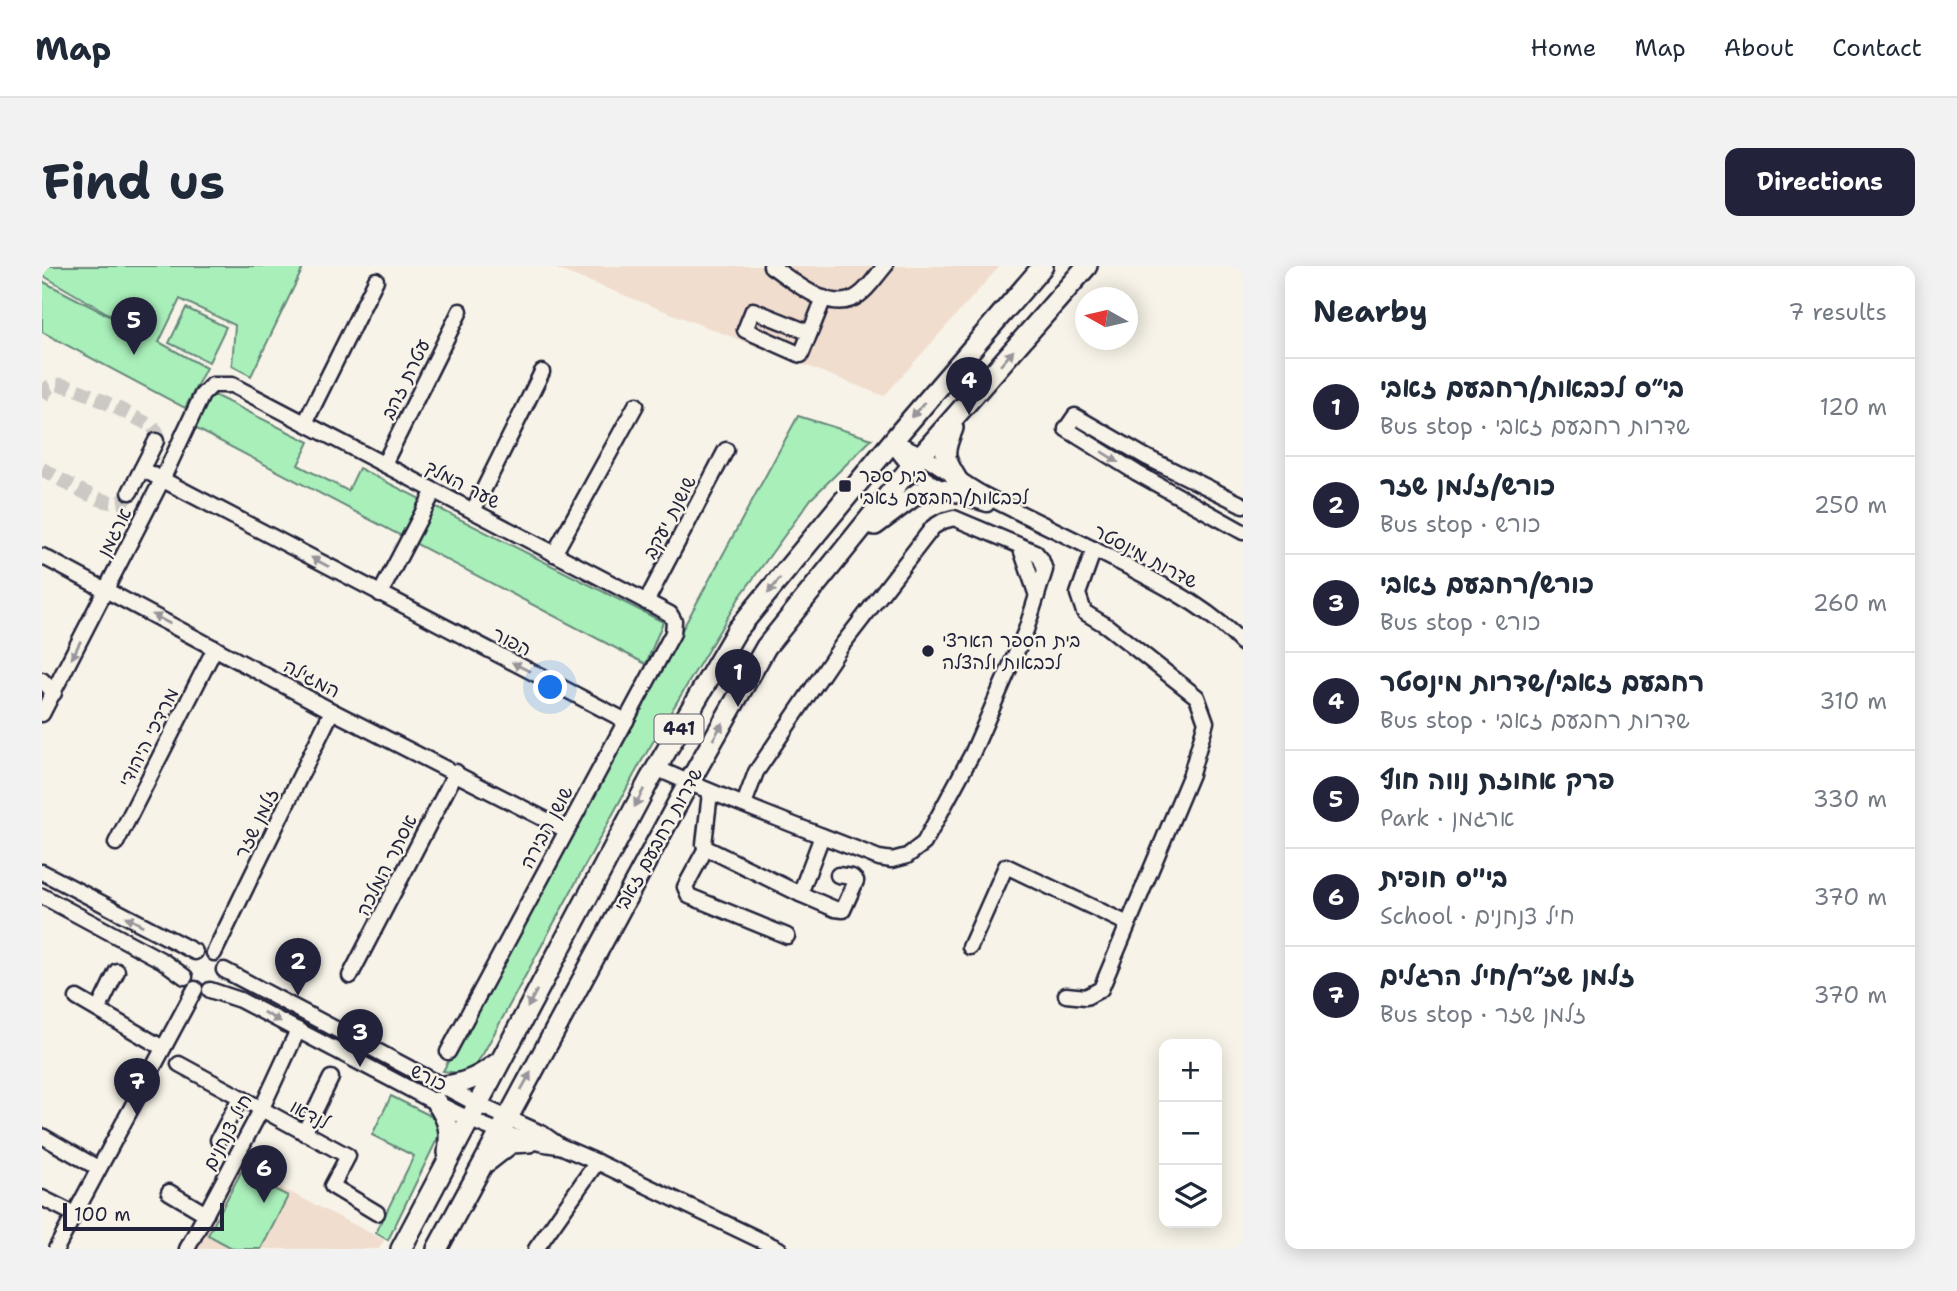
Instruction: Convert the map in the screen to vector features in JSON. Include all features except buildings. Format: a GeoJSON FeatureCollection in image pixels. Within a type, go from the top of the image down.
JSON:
{"type":"FeatureCollection","features":[{"type":"Feature","properties":{"kind":"main road","name":"שדרות רחבעם זאבי"},"geometry":{"type":"LineString","coordinates":[[401,1249],[656,768],[737,630],[891,442],[1043,266]]}},
{"type":"Feature","properties":{"kind":"main road","name":"שדרות רחבעם זאבי"},"geometry":{"type":"LineString","coordinates":[[437,1249],[689,783],[766,647],[916,462],[1087,266]]}},
{"type":"Feature","properties":{"kind":"main road"},"geometry":{"type":"LineString","coordinates":[[847,547],[918,493],[950,485],[944,458],[945,448],[958,415]]}},
{"type":"Feature","properties":{"kind":"main road"},"geometry":{"type":"LineString","coordinates":[[447,1161],[451,1132],[440,1094],[479,1077],[499,1061]]}},
{"type":"Feature","properties":{"kind":"main road"},"geometry":{"type":"LineString","coordinates":[[482,1166],[511,1143],[530,1142]]}},
{"type":"Feature","properties":{"kind":"street"},"geometry":{"type":"LineString","coordinates":[[771,266],[815,295],[835,302],[858,296],[885,266]]}},
{"type":"Feature","properties":{"kind":"street"},"geometry":{"type":"LineString","coordinates":[[305,423],[376,280]]}},
{"type":"Feature","properties":{"kind":"street"},"geometry":{"type":"LineString","coordinates":[[810,333],[824,298]]}},
{"type":"Feature","properties":{"kind":"street","name":"עטרת זהב"},"geometry":{"type":"LineString","coordinates":[[384,464],[460,311]]}},
{"type":"Feature","properties":{"kind":"street"},"geometry":{"type":"LineString","coordinates":[[473,511],[542,372]]}},
{"type":"Feature","properties":{"kind":"street","name":"ארגמן"},"geometry":{"type":"LineString","coordinates":[[42,715],[162,480],[202,395],[212,385],[232,385]]}},
{"type":"Feature","properties":{"kind":"street","name":"שער המלך"},"geometry":{"type":"LineString","coordinates":[[232,385],[670,614],[674,621]]}},
{"type":"Feature","properties":{"kind":"street"},"geometry":{"type":"LineString","coordinates":[[554,554],[636,405]]}},
{"type":"Feature","properties":{"kind":"street"},"geometry":{"type":"LineString","coordinates":[[1243,505],[1146,457],[1075,416],[1066,429],[1136,473],[1243,532]]}},
{"type":"Feature","properties":{"kind":"street"},"geometry":{"type":"LineString","coordinates":[[130,492],[156,441]]}},
{"type":"Feature","properties":{"kind":"street","name":"שדרות מינסטר"},"geometry":{"type":"LineString","coordinates":[[891,442],[950,485],[1094,548],[1199,606],[1243,644]]}},
{"type":"Feature","properties":{"kind":"street","name":"שושנת יעקב"},"geometry":{"type":"LineString","coordinates":[[646,602],[726,450]]}},
{"type":"Feature","properties":{"kind":"street","name":"הפור"},"geometry":{"type":"LineString","coordinates":[[142,469],[626,721]]}},
{"type":"Feature","properties":{"kind":"street"},"geometry":{"type":"LineString","coordinates":[[380,594],[434,491]]}},
{"type":"Feature","properties":{"kind":"street"},"geometry":{"type":"LineString","coordinates":[[1222,494],[1243,497]]}},
{"type":"Feature","properties":{"kind":"street"},"geometry":{"type":"LineString","coordinates":[[656,768],[709,793],[744,804],[879,858],[892,860],[907,856],[924,843],[972,754],[1026,631],[1045,570],[1041,559],[1035,552],[954,518],[933,527],[842,645],[756,772],[744,804]]}},
{"type":"Feature","properties":{"kind":"street"},"geometry":{"type":"LineString","coordinates":[[1066,995],[1086,998],[1101,989],[1191,774],[1206,722],[1196,697],[1107,626],[1084,612],[1078,594],[1094,548]]}},
{"type":"Feature","properties":{"kind":"street","name":"המגילה"},"geometry":{"type":"LineString","coordinates":[[42,555],[332,711],[566,830]]}},
{"type":"Feature","properties":{"kind":"street","name":"שושן הבירה"},"geometry":{"type":"LineString","coordinates":[[449,1052],[673,633],[674,621]]}},
{"type":"Feature","properties":{"kind":"street","name":"מרדכי היהודי"},"geometry":{"type":"LineString","coordinates":[[116,843],[215,648]]}},
{"type":"Feature","properties":{"kind":"street"},"geometry":{"type":"LineString","coordinates":[[42,680],[54,693]]}},
{"type":"Feature","properties":{"kind":"street","name":"זלמן שזר"},"geometry":{"type":"LineString","coordinates":[[214,953],[332,711]]}},
{"type":"Feature","properties":{"kind":"street","name":"אסתר המלכה"},"geometry":{"type":"LineString","coordinates":[[350,976],[456,772]]}},
{"type":"Feature","properties":{"kind":"street"},"geometry":{"type":"LineString","coordinates":[[709,793],[704,844],[709,852],[835,909],[843,909],[856,881],[852,877],[838,875]]}},
{"type":"Feature","properties":{"kind":"street"},"geometry":{"type":"LineString","coordinates":[[800,894],[822,836]]}},
{"type":"Feature","properties":{"kind":"street"},"geometry":{"type":"LineString","coordinates":[[706,848],[685,887],[689,896],[787,936]]}},
{"type":"Feature","properties":{"kind":"street"},"geometry":{"type":"LineString","coordinates":[[970,947],[1006,866],[1128,924]]}},
{"type":"Feature","properties":{"kind":"street"},"geometry":{"type":"LineString","coordinates":[[42,872],[195,952]]}},
{"type":"Feature","properties":{"kind":"street"},"geometry":{"type":"LineString","coordinates":[[42,896],[163,961],[185,977],[195,989]]}},
{"type":"Feature","properties":{"kind":"street"},"geometry":{"type":"LineString","coordinates":[[185,977],[186,960],[195,952],[204,950],[214,953],[221,960],[224,970],[220,982],[210,989],[195,989]]}},
{"type":"Feature","properties":{"kind":"street","name":"כורש"},"geometry":{"type":"LineString","coordinates":[[224,970],[440,1094],[503,1125],[530,1142],[560,1146]]}},
{"type":"Feature","properties":{"kind":"street"},"geometry":{"type":"LineString","coordinates":[[98,1010],[117,971]]}},
{"type":"Feature","properties":{"kind":"street"},"geometry":{"type":"LineString","coordinates":[[56,1249],[195,989]]}},
{"type":"Feature","properties":{"kind":"street","name":"כורש"},"geometry":{"type":"LineString","coordinates":[[210,989],[240,1000],[298,1030],[440,1094]]}},
{"type":"Feature","properties":{"kind":"street"},"geometry":{"type":"LineString","coordinates":[[77,998],[163,1048]]}},
{"type":"Feature","properties":{"kind":"street","name":"חיל צנחנים"},"geometry":{"type":"LineString","coordinates":[[187,1249],[261,1110],[298,1030]]}},
{"type":"Feature","properties":{"kind":"street","name":"לנדאו"},"geometry":{"type":"LineString","coordinates":[[179,1064],[348,1156],[332,1186],[377,1213]]}},
{"type":"Feature","properties":{"kind":"street"},"geometry":{"type":"LineString","coordinates":[[304,1133],[331,1078]]}},
{"type":"Feature","properties":{"kind":"street"},"geometry":{"type":"LineString","coordinates":[[218,1140],[240,1098]]}},
{"type":"Feature","properties":{"kind":"street","name":"כורש"},"geometry":{"type":"LineString","coordinates":[[503,1125],[543,1134],[560,1146],[779,1249]]}},
{"type":"Feature","properties":{"kind":"street"},"geometry":{"type":"LineString","coordinates":[[42,1136],[98,1168]]}},
{"type":"Feature","properties":{"kind":"street"},"geometry":{"type":"LineString","coordinates":[[536,1249],[591,1159]]}},
{"type":"Feature","properties":{"kind":"street"},"geometry":{"type":"LineString","coordinates":[[169,1192],[206,1214]]}},
{"type":"Feature","properties":{"kind":"street"},"geometry":{"type":"LineString","coordinates":[[42,1198],[74,1213]]}},
{"type":"Feature","properties":{"kind":"shaded area"},"geometry":{"type":"Polygon","coordinates":[[[549,266],[1000,266],[884,396],[549,266]]]}},
{"type":"Feature","properties":{"kind":"shaded area"},"geometry":{"type":"Polygon","coordinates":[[[237,1165],[384,1240],[379,1249],[194,1249],[237,1165]]]}},
{"type":"Feature","properties":{"kind":"green space"},"geometry":{"type":"Polygon","coordinates":[[[42,266],[304,266],[251,376],[232,366],[235,325],[180,299],[159,342],[206,368],[185,408],[42,332],[42,281],[138,331],[42,275],[42,266]]]}},
{"type":"Feature","properties":{"kind":"green space"},"geometry":{"type":"Polygon","coordinates":[[[186,308],[226,327],[209,362],[169,343],[186,308]]]}},
{"type":"Feature","properties":{"kind":"green space"},"geometry":{"type":"Polygon","coordinates":[[[212,394],[309,442],[298,465],[348,491],[359,468],[663,622],[646,664],[195,428],[212,394]]]}},
{"type":"Feature","properties":{"kind":"green space"},"geometry":{"type":"Polygon","coordinates":[[[798,416],[872,439],[811,499],[739,598],[641,762],[483,1054],[471,1071],[443,1071],[798,416]]]}},
{"type":"Feature","properties":{"kind":"green space"},"geometry":{"type":"Polygon","coordinates":[[[391,1096],[445,1123],[388,1240],[376,1233],[414,1156],[372,1135],[391,1096]]]}},
{"type":"Feature","properties":{"kind":"green space"},"geometry":{"type":"Polygon","coordinates":[[[241,1172],[288,1196],[261,1249],[234,1249],[208,1235],[241,1172]]]}},
{"type":"Feature","properties":{"kind":"tunnel"},"geometry":{"type":"LineString","coordinates":[[42,397],[53,385],[73,388],[152,426],[157,432],[156,441]]}},
{"type":"Feature","properties":{"kind":"tunnel"},"geometry":{"type":"LineString","coordinates":[[42,469],[105,501],[123,501],[130,492]]}},
{"type":"Feature","properties":{"kind":"place","name":"פרק אחוזת נווה חוף"},"geometry":{"type":"Point","coordinates":[134,355]}},
{"type":"Feature","properties":{"kind":"place","name":"רחבעם זאבי/שדרות מינסטר"},"geometry":{"type":"Point","coordinates":[969,415]}},
{"type":"Feature","properties":{"kind":"place","name":"בית ספר לכבאות/רחבעם זאבי"},"geometry":{"type":"Point","coordinates":[845,486]}},
{"type":"Feature","properties":{"kind":"place","name":"בית הספר הארצי לכבאות ולהצלה"},"geometry":{"type":"Point","coordinates":[928,651]}},
{"type":"Feature","properties":{"kind":"place","name":"בי״ס לכבאות/רחבעם זאבי"},"geometry":{"type":"Point","coordinates":[738,707]}},
{"type":"Feature","properties":{"kind":"place","name":"כורש/זלמן שזר"},"geometry":{"type":"Point","coordinates":[298,996]}},
{"type":"Feature","properties":{"kind":"place","name":"כורש/רחבעם זאבי"},"geometry":{"type":"Point","coordinates":[360,1067]}},
{"type":"Feature","properties":{"kind":"place","name":"זלמן שז״ר/חיל הרגלים"},"geometry":{"type":"Point","coordinates":[137,1116]}},
{"type":"Feature","properties":{"kind":"place","name":"בי\"ס חופית"},"geometry":{"type":"Point","coordinates":[264,1203]}}]}
